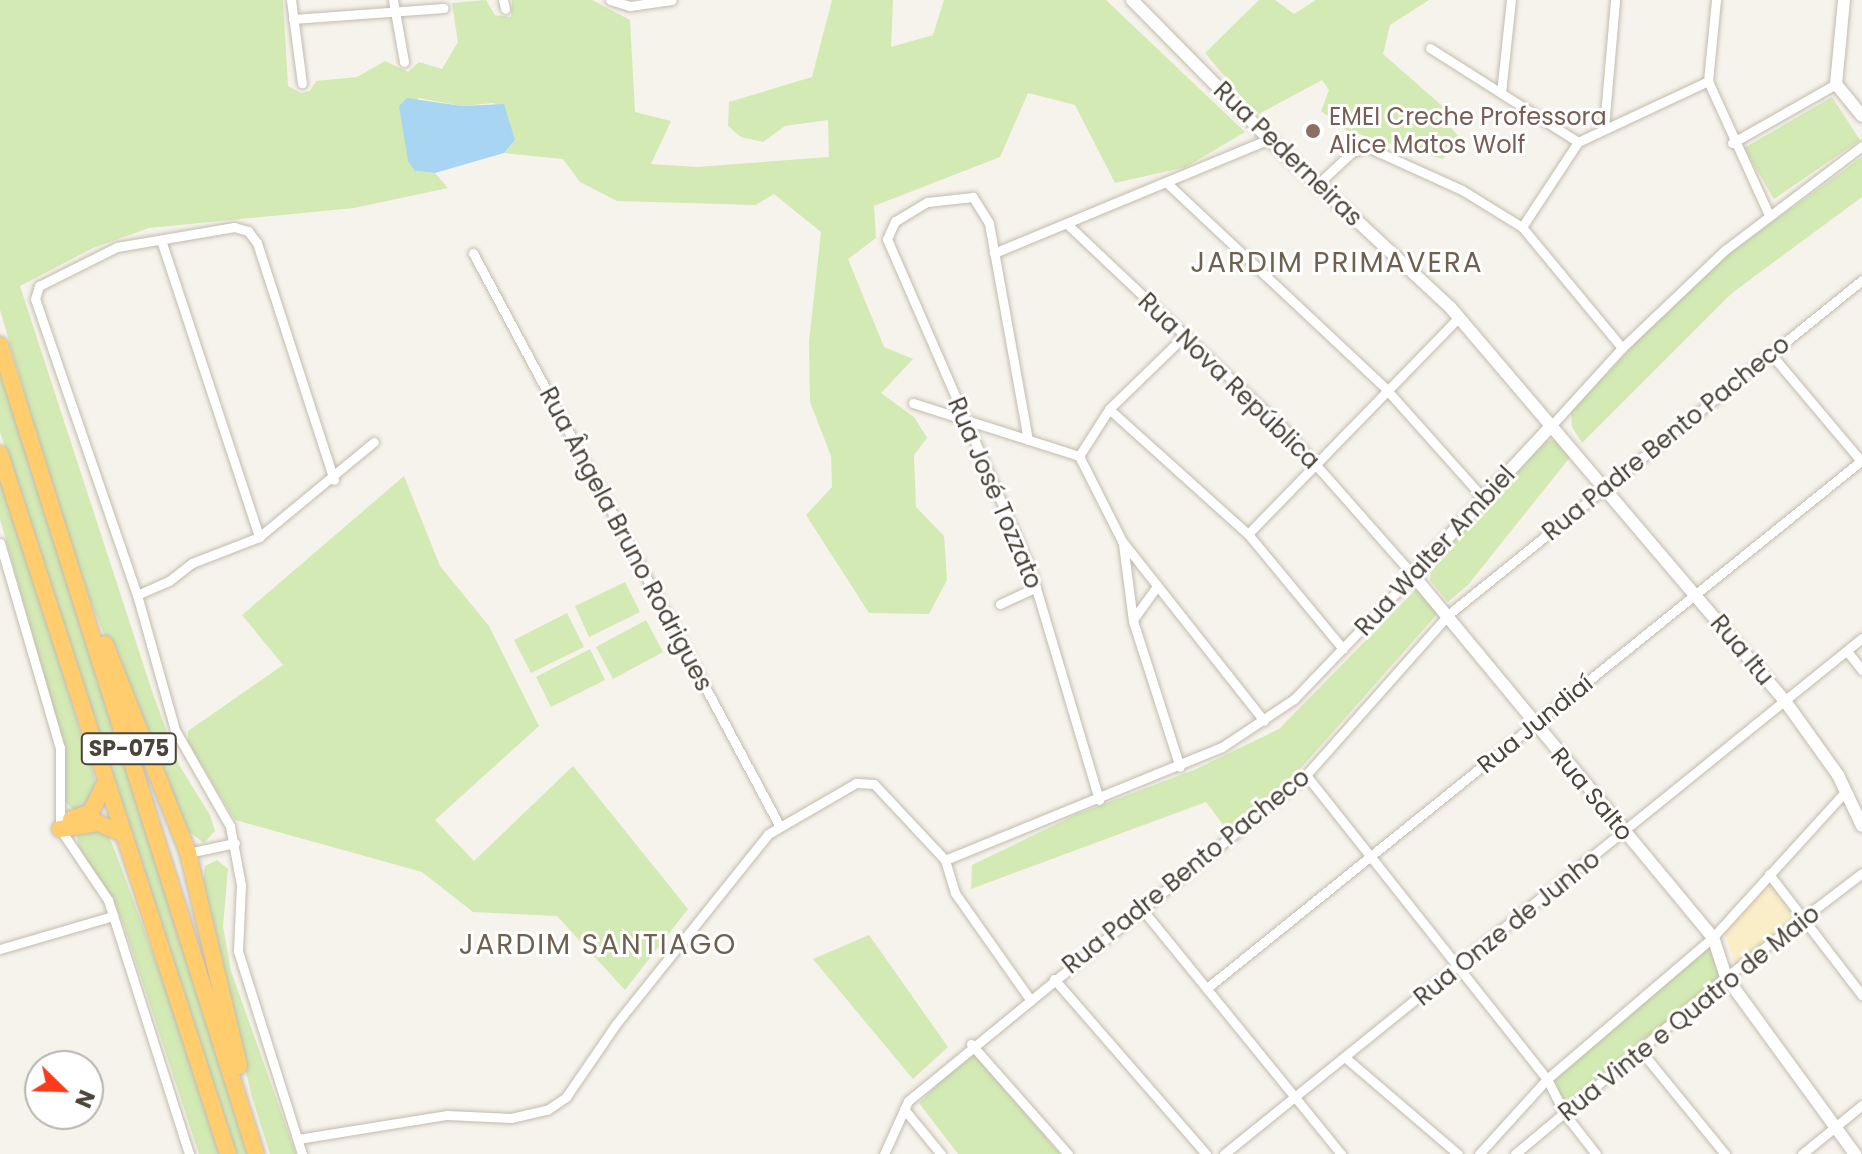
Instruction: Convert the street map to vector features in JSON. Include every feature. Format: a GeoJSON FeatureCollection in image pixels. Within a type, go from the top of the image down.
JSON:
{"type":"FeatureCollection","features":[{"type":"Feature","properties":{"kind":"highway","name":"SP-075"},"geometry":{"type":"LineString","coordinates":[[0,345],[256,1154]]}},
{"type":"Feature","properties":{"kind":"highway","name":"SP-075"},"geometry":{"type":"LineString","coordinates":[[0,454],[228,1154]]}},
{"type":"Feature","properties":{"kind":"highway"},"geometry":{"type":"LineString","coordinates":[[73,572],[188,853],[238,1064],[248,1127]]}},
{"type":"Feature","properties":{"kind":"highway"},"geometry":{"type":"LineString","coordinates":[[60,826],[91,812],[105,783]]}},
{"type":"Feature","properties":{"kind":"highway"},"geometry":{"type":"LineString","coordinates":[[60,826],[98,823],[124,834]]}},
{"type":"Feature","properties":{"kind":"street"},"geometry":{"type":"LineString","coordinates":[[291,0],[302,83]]}},
{"type":"Feature","properties":{"kind":"street"},"geometry":{"type":"LineString","coordinates":[[393,0],[404,62]]}},
{"type":"Feature","properties":{"kind":"street"},"geometry":{"type":"LineString","coordinates":[[612,2],[672,0]]}},
{"type":"Feature","properties":{"kind":"street","name":"Rua Pederneiras"},"geometry":{"type":"LineString","coordinates":[[1132,0],[1269,139],[1459,317],[1604,487]]}},
{"type":"Feature","properties":{"kind":"street"},"geometry":{"type":"LineString","coordinates":[[1501,93],[1511,0]]}},
{"type":"Feature","properties":{"kind":"street"},"geometry":{"type":"LineString","coordinates":[[1604,127],[1615,0]]}},
{"type":"Feature","properties":{"kind":"street"},"geometry":{"type":"LineString","coordinates":[[1716,0],[1708,81],[1732,143],[1769,215]]}},
{"type":"Feature","properties":{"kind":"street"},"geometry":{"type":"LineString","coordinates":[[1844,0],[1836,84],[1862,116]]}},
{"type":"Feature","properties":{"kind":"street"},"geometry":{"type":"LineString","coordinates":[[293,19],[444,8]]}},
{"type":"Feature","properties":{"kind":"street"},"geometry":{"type":"LineString","coordinates":[[1430,48],[1578,142]]}},
{"type":"Feature","properties":{"kind":"street"},"geometry":{"type":"LineString","coordinates":[[1522,227],[1578,142],[1604,127],[1708,81]]}},
{"type":"Feature","properties":{"kind":"street"},"geometry":{"type":"LineString","coordinates":[[1732,143],[1836,84]]}},
{"type":"Feature","properties":{"kind":"street"},"geometry":{"type":"LineString","coordinates":[[1028,440],[994,253],[1168,184],[1269,139]]}},
{"type":"Feature","properties":{"kind":"street","name":"Rua Walter Ambiel"},"geometry":{"type":"LineString","coordinates":[[945,860],[1180,767],[1264,721],[1343,649],[1622,348],[1769,215],[1862,146]]}},
{"type":"Feature","properties":{"kind":"street"},"geometry":{"type":"LineString","coordinates":[[1318,184],[1352,152],[1367,147],[1462,190],[1522,227],[1622,348]]}},
{"type":"Feature","properties":{"kind":"street"},"geometry":{"type":"LineString","coordinates":[[1168,184],[1387,390],[1484,499]]}},
{"type":"Feature","properties":{"kind":"street","name":"Rua José Tozzato"},"geometry":{"type":"LineString","coordinates":[[994,253],[989,223],[973,197],[959,194],[906,212],[895,221],[887,239],[1036,587],[1099,800]]}},
{"type":"Feature","properties":{"kind":"street","name":"Rua Nova República"},"geometry":{"type":"LineString","coordinates":[[1067,224],[1315,464],[1449,614]]}},
{"type":"Feature","properties":{"kind":"street"},"geometry":{"type":"LineString","coordinates":[[302,1154],[238,951],[241,885],[235,843],[228,820],[175,730],[137,595],[35,299],[46,281],[117,247],[234,227],[248,231],[257,243],[334,480]]}},
{"type":"Feature","properties":{"kind":"street"},"geometry":{"type":"LineString","coordinates":[[161,240],[259,537]]}},
{"type":"Feature","properties":{"kind":"street","name":"Rua Ângela Bruno Rodrigues"},"geometry":{"type":"LineString","coordinates":[[473,253],[779,825]]}},
{"type":"Feature","properties":{"kind":"street","name":"Rua Padre Bento Pacheco"},"geometry":{"type":"LineString","coordinates":[[884,1154],[904,1109],[971,1044],[1306,775],[1449,614],[1862,280]]}},
{"type":"Feature","properties":{"kind":"street"},"geometry":{"type":"LineString","coordinates":[[1248,534],[1459,317]]}},
{"type":"Feature","properties":{"kind":"street"},"geometry":{"type":"LineString","coordinates":[[1079,456],[1109,409],[1183,337]]}},
{"type":"Feature","properties":{"kind":"street"},"geometry":{"type":"LineString","coordinates":[[1771,354],[1862,461]]}},
{"type":"Feature","properties":{"kind":"street"},"geometry":{"type":"LineString","coordinates":[[913,403],[1079,456],[1122,541],[1264,721]]}},
{"type":"Feature","properties":{"kind":"street"},"geometry":{"type":"LineString","coordinates":[[1109,409],[1248,534],[1343,649]]}},
{"type":"Feature","properties":{"kind":"street"},"geometry":{"type":"LineString","coordinates":[[137,595],[169,581],[192,563],[259,537],[334,480],[374,442]]}},
{"type":"Feature","properties":{"kind":"street","name":"Rua Jundiaí"},"geometry":{"type":"LineString","coordinates":[[1207,988],[1862,461]]}},
{"type":"Feature","properties":{"kind":"street","name":"Rua Itu"},"geometry":{"type":"LineString","coordinates":[[1604,487],[1785,701],[1846,791],[1862,826]]}},
{"type":"Feature","properties":{"kind":"street"},"geometry":{"type":"LineString","coordinates":[[1122,541],[1133,621],[1180,767]]}},
{"type":"Feature","properties":{"kind":"street"},"geometry":{"type":"LineString","coordinates":[[0,543],[60,748],[60,826],[99,883],[113,916],[189,1154]]}},
{"type":"Feature","properties":{"kind":"street"},"geometry":{"type":"LineString","coordinates":[[1133,621],[1137,608],[1157,586]]}},
{"type":"Feature","properties":{"kind":"street"},"geometry":{"type":"LineString","coordinates":[[1000,604],[1036,587]]}},
{"type":"Feature","properties":{"kind":"street","name":"Rua Salto"},"geometry":{"type":"LineString","coordinates":[[1449,614],[1534,726],[1713,937],[1726,977],[1855,1154]]}},
{"type":"Feature","properties":{"kind":"street","name":"Rua Onze de Junho"},"geometry":{"type":"LineString","coordinates":[[1224,1154],[1347,1059],[1862,638]]}},
{"type":"Feature","properties":{"kind":"street"},"geometry":{"type":"LineString","coordinates":[[1847,651],[1862,670]]}},
{"type":"Feature","properties":{"kind":"street"},"geometry":{"type":"LineString","coordinates":[[1306,775],[1547,1079],[1564,1113],[1596,1154]]}},
{"type":"Feature","properties":{"kind":"street"},"geometry":{"type":"LineString","coordinates":[[298,1139],[447,1115],[511,1118],[547,1110],[566,1097],[616,1024],[779,825],[856,783],[874,784],[945,860],[955,893],[1029,998]]}},
{"type":"Feature","properties":{"kind":"street","name":"Rua Vinte e Quatro de Maio"},"geometry":{"type":"LineString","coordinates":[[1479,1154],[1547,1079],[1713,937],[1846,791]]}},
{"type":"Feature","properties":{"kind":"street"},"geometry":{"type":"LineString","coordinates":[[188,853],[235,843]]}},
{"type":"Feature","properties":{"kind":"street","name":"Rua Vinte e Quatro de Maio"},"geometry":{"type":"LineString","coordinates":[[1515,1154],[1726,977],[1805,920],[1862,873]]}},
{"type":"Feature","properties":{"kind":"street"},"geometry":{"type":"LineString","coordinates":[[1769,874],[1862,995]]}},
{"type":"Feature","properties":{"kind":"street"},"geometry":{"type":"LineString","coordinates":[[1142,909],[1341,1154]]}},
{"type":"Feature","properties":{"kind":"street"},"geometry":{"type":"LineString","coordinates":[[0,949],[113,916]]}},
{"type":"Feature","properties":{"kind":"street"},"geometry":{"type":"LineString","coordinates":[[1054,979],[1206,1154]]}},
{"type":"Feature","properties":{"kind":"street"},"geometry":{"type":"LineString","coordinates":[[971,1044],[1068,1154]]}},
{"type":"Feature","properties":{"kind":"street"},"geometry":{"type":"LineString","coordinates":[[1641,1051],[1725,1154]]}},
{"type":"Feature","properties":{"kind":"street"},"geometry":{"type":"LineString","coordinates":[[1347,1059],[1458,1154]]}},
{"type":"Feature","properties":{"kind":"street"},"geometry":{"type":"LineString","coordinates":[[1802,1154],[1862,1105]]}},
{"type":"Feature","properties":{"kind":"street"},"geometry":{"type":"LineString","coordinates":[[904,1109],[941,1154]]}},
{"type":"Feature","properties":{"kind":"green space"},"geometry":{"type":"Polygon","coordinates":[[[0,0],[283,0],[288,86],[301,93],[310,91],[316,81],[357,77],[385,61],[408,72],[419,62],[442,69],[458,42],[452,3],[486,0],[495,15],[511,17],[512,0],[592,0],[630,20],[635,112],[671,121],[651,164],[697,167],[829,157],[828,120],[785,126],[763,142],[741,137],[728,126],[729,102],[812,77],[832,0],[893,0],[891,47],[933,35],[944,0],[1106,0],[1245,132],[1186,167],[1115,183],[1075,105],[1028,93],[1000,157],[874,206],[876,238],[848,259],[884,347],[913,359],[881,393],[914,417],[927,438],[914,455],[916,507],[944,536],[947,580],[929,614],[869,613],[806,515],[832,487],[831,456],[810,402],[809,342],[821,232],[774,194],[756,205],[617,201],[580,182],[563,159],[504,153],[515,140],[494,103],[462,106],[418,98],[415,171],[435,173],[448,188],[354,208],[149,228],[93,248],[20,286],[153,694],[179,765],[210,815],[215,831],[204,843],[185,829],[73,559],[0,310],[0,0]]]}},
{"type":"Feature","properties":{"kind":"green space"},"geometry":{"type":"Polygon","coordinates":[[[1259,0],[1275,0],[1294,14],[1316,0],[1429,0],[1390,25],[1383,54],[1447,110],[1449,125],[1458,136],[1443,159],[1348,131],[1321,111],[1329,90],[1322,80],[1257,115],[1205,53],[1259,0]]]}},
{"type":"Feature","properties":{"kind":"green space"},"geometry":{"type":"Polygon","coordinates":[[[1832,97],[1860,140],[1774,199],[1744,148],[1832,97]]]}},
{"type":"Feature","properties":{"kind":"green space"},"geometry":{"type":"Polygon","coordinates":[[[1862,157],[1862,197],[1732,293],[1582,443],[1572,427],[1571,412],[1653,324],[1720,260],[1862,157]]]}},
{"type":"Feature","properties":{"kind":"green space"},"geometry":{"type":"Polygon","coordinates":[[[0,367],[250,1154],[234,1154],[0,432],[0,367]]]}},
{"type":"Feature","properties":{"kind":"green space"},"geometry":{"type":"Polygon","coordinates":[[[1556,440],[1571,456],[1468,585],[1448,602],[1430,580],[1431,566],[1546,441],[1556,440]]]}},
{"type":"Feature","properties":{"kind":"green space"},"geometry":{"type":"Polygon","coordinates":[[[0,469],[94,775],[97,793],[86,810],[75,811],[65,802],[63,743],[0,519],[0,469]]]}},
{"type":"Feature","properties":{"kind":"green space"},"geometry":{"type":"Polygon","coordinates":[[[404,476],[440,566],[489,626],[539,726],[435,820],[474,861],[573,766],[688,909],[625,990],[557,916],[473,912],[422,872],[235,820],[188,742],[188,731],[283,665],[242,615],[404,476]]]}},
{"type":"Feature","properties":{"kind":"green space"},"geometry":{"type":"Polygon","coordinates":[[[625,582],[640,612],[589,637],[575,606],[625,582]]]}},
{"type":"Feature","properties":{"kind":"green space"},"geometry":{"type":"Polygon","coordinates":[[[1416,589],[1439,612],[1301,768],[1228,831],[1206,802],[971,889],[972,865],[1077,814],[1194,770],[1279,729],[1416,589]]]}},
{"type":"Feature","properties":{"kind":"green space"},"geometry":{"type":"Polygon","coordinates":[[[567,613],[584,647],[531,673],[514,640],[567,613]]]}},
{"type":"Feature","properties":{"kind":"green space"},"geometry":{"type":"Polygon","coordinates":[[[646,620],[663,652],[613,679],[596,647],[646,620]]]}},
{"type":"Feature","properties":{"kind":"green space"},"geometry":{"type":"Polygon","coordinates":[[[590,649],[605,680],[551,707],[536,677],[590,649]]]}},
{"type":"Feature","properties":{"kind":"green space"},"geometry":{"type":"Polygon","coordinates":[[[98,829],[109,836],[118,859],[178,1021],[219,1154],[199,1154],[122,920],[78,845],[77,833],[98,829]]]}},
{"type":"Feature","properties":{"kind":"green space"},"geometry":{"type":"Polygon","coordinates":[[[217,860],[228,869],[223,926],[231,971],[296,1154],[270,1154],[252,1097],[202,892],[205,866],[217,860]]]}},
{"type":"Feature","properties":{"kind":"green space"},"geometry":{"type":"Polygon","coordinates":[[[869,935],[948,1047],[913,1079],[813,959],[869,935]]]}},
{"type":"Feature","properties":{"kind":"green space"},"geometry":{"type":"Polygon","coordinates":[[[1713,937],[1726,977],[1564,1113],[1547,1079],[1713,937]]]}},
{"type":"Feature","properties":{"kind":"green space"},"geometry":{"type":"Polygon","coordinates":[[[971,1051],[1060,1154],[958,1154],[919,1103],[971,1051]]]}},
{"type":"Feature","properties":{"kind":"sand"},"geometry":{"type":"Polygon","coordinates":[[[1770,878],[1802,919],[1736,967],[1724,930],[1770,878]]]}},
{"type":"Feature","properties":{"kind":"water"},"geometry":{"type":"Polygon","coordinates":[[[407,98],[462,106],[504,104],[515,140],[504,153],[435,173],[415,171],[408,161],[399,106],[407,98]]]}},
{"type":"Feature","properties":{"kind":"place","name":"EMEI Creche Professora Alice Matos Wolf"},"geometry":{"type":"Point","coordinates":[1313,131]}},
{"type":"Feature","properties":{"kind":"district","name":"JARDIM PRIMAVERA"},"geometry":{"type":"Point","coordinates":[1337,263]}},
{"type":"Feature","properties":{"kind":"district","name":"JARDIM SANTIAGO"},"geometry":{"type":"Point","coordinates":[598,945]}}]}
